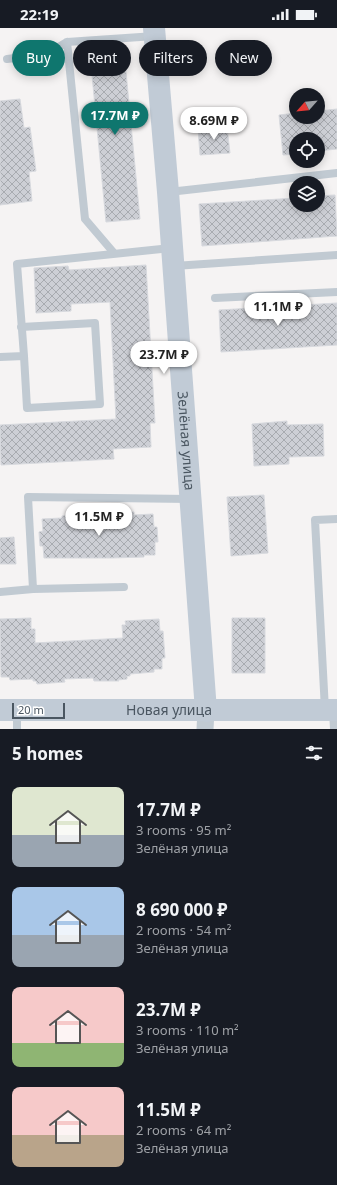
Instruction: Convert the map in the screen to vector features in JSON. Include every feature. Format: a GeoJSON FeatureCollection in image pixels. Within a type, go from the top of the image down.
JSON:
{"type":"FeatureCollection","features":[{"type":"Feature","properties":{"kind":"street","name":"Зелёная улица"},"geometry":{"type":"LineString","coordinates":[[155,32],[206,720]]}},
{"type":"Feature","properties":{"kind":"street","name":"Новая улица"},"geometry":{"type":"LineString","coordinates":[[11,716],[206,720],[332,715]]}},
{"type":"Feature","properties":{"kind":"lane"},"geometry":{"type":"LineString","coordinates":[[7,59],[46,54],[67,42],[155,32]]}},
{"type":"Feature","properties":{"kind":"lane"},"geometry":{"type":"LineString","coordinates":[[67,42],[84,219],[114,253]]}},
{"type":"Feature","properties":{"kind":"lane"},"geometry":{"type":"LineString","coordinates":[[168,192],[337,173]]}},
{"type":"Feature","properties":{"kind":"lane"},"geometry":{"type":"LineString","coordinates":[[21,327],[96,323],[100,404],[27,408],[24,356],[21,327],[17,264],[114,253],[172,257],[337,255]]}},
{"type":"Feature","properties":{"kind":"lane"},"geometry":{"type":"LineString","coordinates":[[215,298],[337,292]]}},
{"type":"Feature","properties":{"kind":"lane"},"geometry":{"type":"LineString","coordinates":[[0,357],[24,356]]}},
{"type":"Feature","properties":{"kind":"lane"},"geometry":{"type":"LineString","coordinates":[[32,589],[28,497],[190,499]]}},
{"type":"Feature","properties":{"kind":"lane"},"geometry":{"type":"LineString","coordinates":[[332,715],[315,520],[337,519]]}},
{"type":"Feature","properties":{"kind":"lane"},"geometry":{"type":"LineString","coordinates":[[0,592],[32,589],[124,587]]}},
{"type":"Feature","properties":{"kind":"building"},"geometry":{"type":"Polygon","coordinates":[[[92,76],[126,76],[140,219],[106,222],[92,76]]]}},
{"type":"Feature","properties":{"kind":"building"},"geometry":{"type":"Polygon","coordinates":[[[20,99],[24,128],[30,127],[36,171],[29,172],[32,201],[0,205],[0,101],[20,99]]]}},
{"type":"Feature","properties":{"kind":"building"},"geometry":{"type":"Polygon","coordinates":[[[337,109],[337,149],[325,150],[325,132],[289,132],[289,155],[283,155],[279,115],[289,114],[289,124],[325,124],[325,110],[337,109]]]}},
{"type":"Feature","properties":{"kind":"building"},"geometry":{"type":"Polygon","coordinates":[[[227,127],[230,153],[200,155],[198,129],[227,127]]]}},
{"type":"Feature","properties":{"kind":"building"},"geometry":{"type":"Polygon","coordinates":[[[335,195],[337,236],[202,246],[199,204],[289,198],[289,212],[325,212],[325,196],[335,195]]]}},
{"type":"Feature","properties":{"kind":"building"},"geometry":{"type":"Polygon","coordinates":[[[146,265],[155,423],[150,423],[151,447],[113,449],[114,459],[1,465],[0,425],[116,419],[110,302],[71,304],[71,311],[36,313],[34,268],[68,266],[69,270],[146,265]]]}},
{"type":"Feature","properties":{"kind":"building"},"geometry":{"type":"Polygon","coordinates":[[[337,303],[337,345],[221,352],[219,310],[337,303]]]}},
{"type":"Feature","properties":{"kind":"building"},"geometry":{"type":"Polygon","coordinates":[[[287,421],[287,425],[323,424],[324,456],[289,457],[289,464],[254,466],[252,424],[287,421]]]}},
{"type":"Feature","properties":{"kind":"building"},"geometry":{"type":"Polygon","coordinates":[[[264,495],[268,553],[231,556],[227,497],[264,495]]]}},
{"type":"Feature","properties":{"kind":"building"},"geometry":{"type":"Polygon","coordinates":[[[134,512],[134,515],[153,514],[154,527],[157,527],[158,542],[155,542],[155,555],[144,555],[144,557],[111,558],[44,558],[43,546],[40,546],[39,532],[43,531],[42,519],[62,518],[62,516],[78,515],[79,517],[117,516],[117,513],[134,512]]]}},
{"type":"Feature","properties":{"kind":"building"},"geometry":{"type":"Polygon","coordinates":[[[14,537],[16,564],[0,564],[0,538],[14,537]]]}},
{"type":"Feature","properties":{"kind":"building"},"geometry":{"type":"Polygon","coordinates":[[[31,618],[31,629],[35,629],[35,643],[123,638],[122,625],[126,625],[125,621],[159,619],[160,631],[163,631],[165,658],[162,658],[162,669],[154,669],[154,672],[130,674],[130,676],[127,676],[127,679],[118,680],[119,681],[94,681],[93,678],[64,679],[65,682],[37,684],[36,681],[33,681],[33,679],[10,680],[9,677],[1,677],[0,619],[31,618]]]}},
{"type":"Feature","properties":{"kind":"building"},"geometry":{"type":"Polygon","coordinates":[[[232,618],[265,618],[265,673],[232,673],[232,618]]]}}]}
